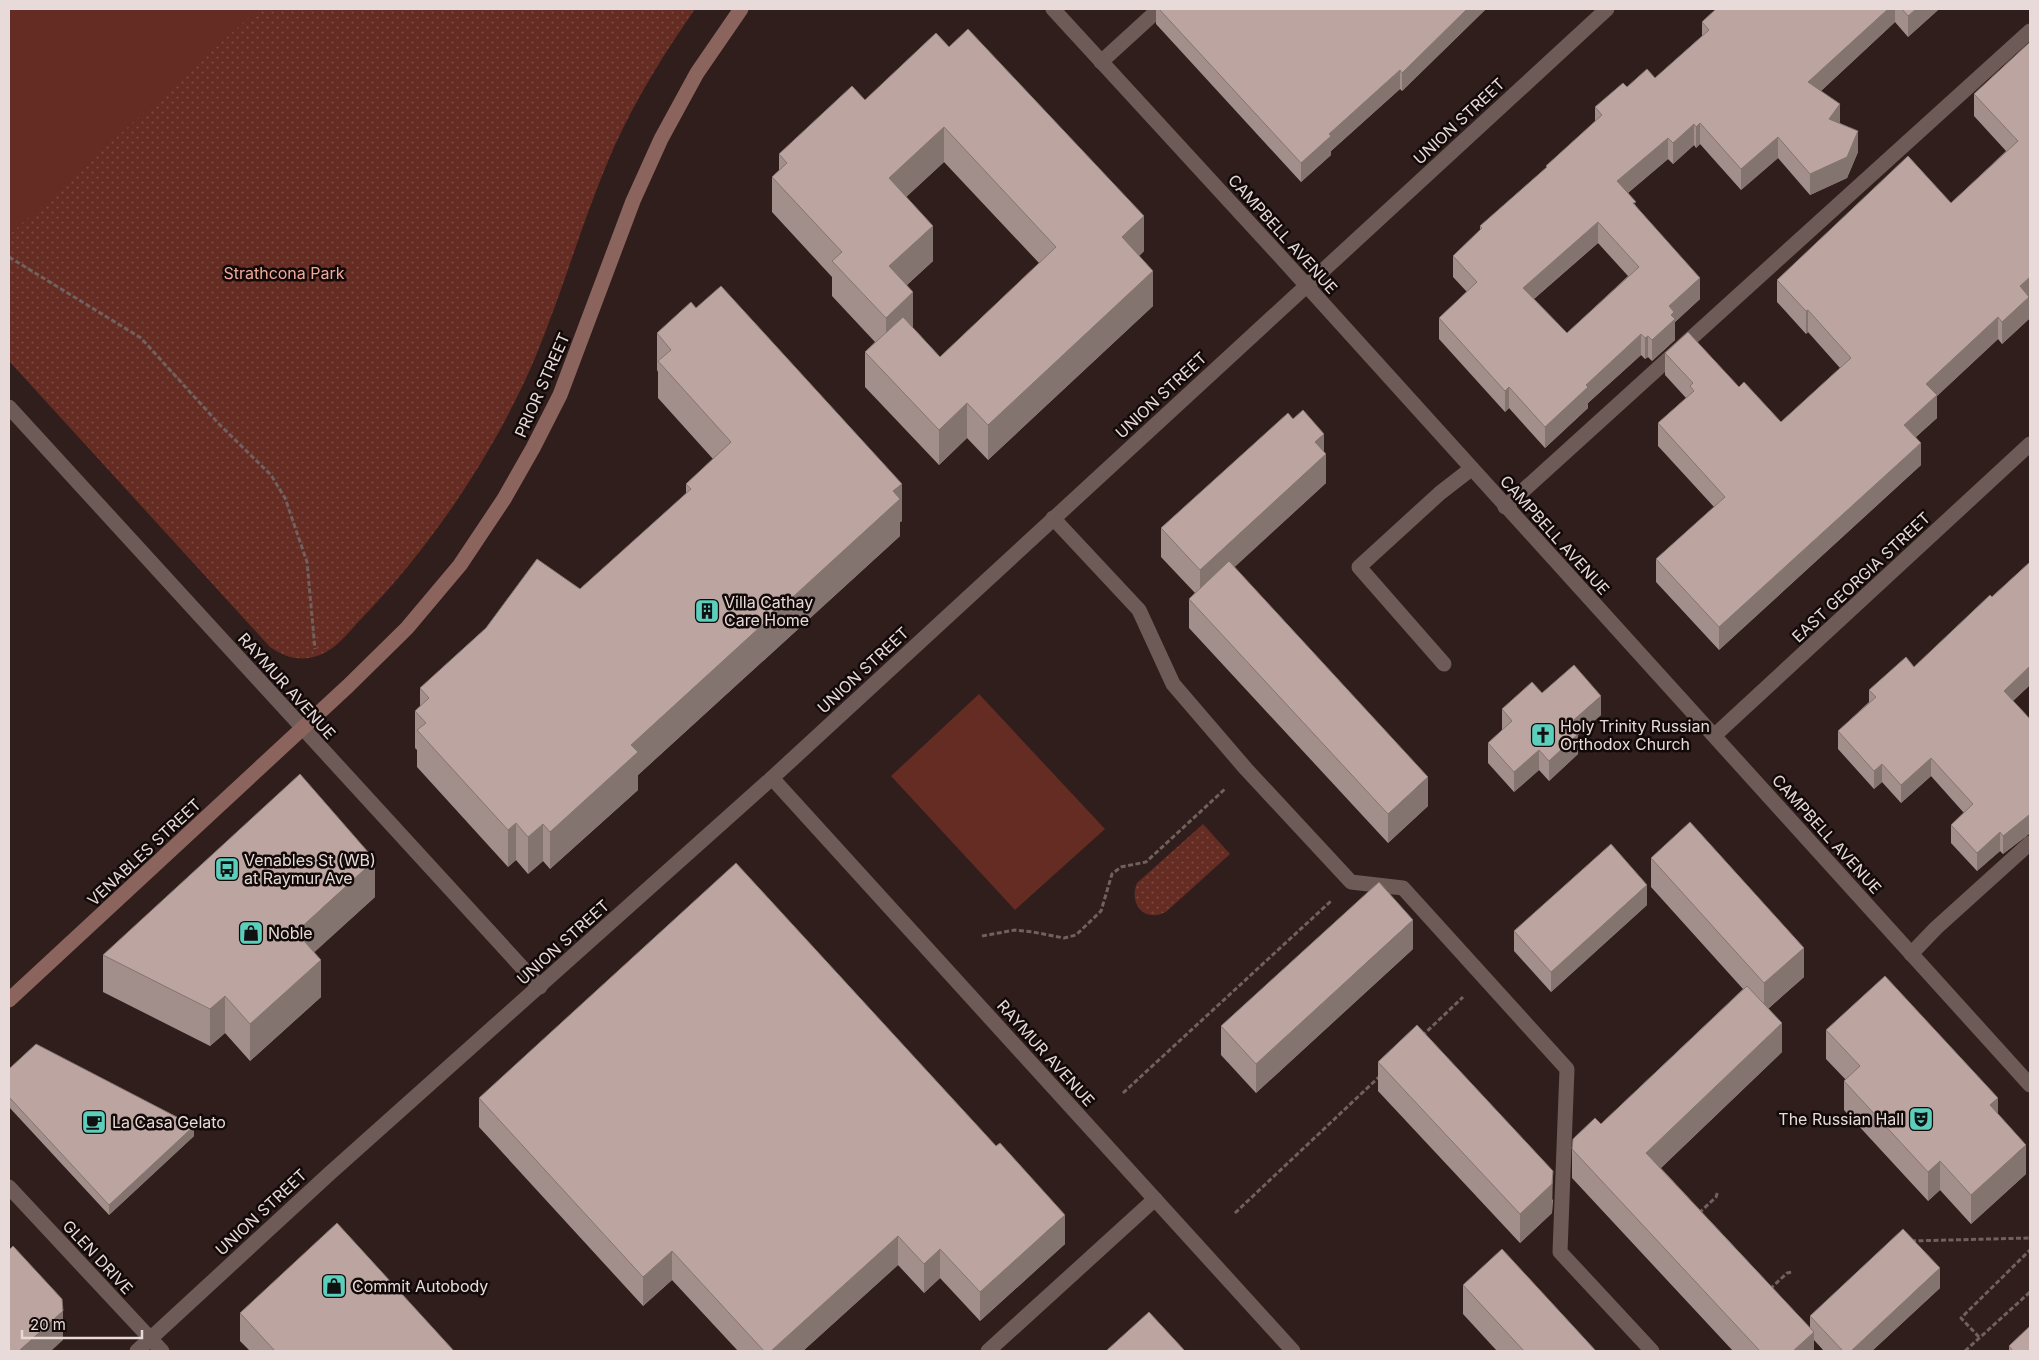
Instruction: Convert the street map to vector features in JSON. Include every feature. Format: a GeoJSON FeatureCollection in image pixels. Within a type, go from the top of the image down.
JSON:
{"type":"FeatureCollection","features":[{"type":"Feature","properties":{"kind":"main road","name":"PRIOR STREET"},"geometry":{"type":"LineString","coordinates":[[302,729],[407,628],[460,565],[504,499],[560,395],[633,201],[661,138],[697,73],[740,9]]}},
{"type":"Feature","properties":{"kind":"main road","name":"VENABLES STREET"},"geometry":{"type":"LineString","coordinates":[[9,1000],[302,729]]}},
{"type":"Feature","properties":{"kind":"street","name":"CAMPBELL AVENUE"},"geometry":{"type":"LineString","coordinates":[[1053,9],[1306,285],[2030,1085]]}},
{"type":"Feature","properties":{"kind":"street"},"geometry":{"type":"LineString","coordinates":[[1101,62],[1159,9]]}},
{"type":"Feature","properties":{"kind":"street","name":"UNION STREET"},"geometry":{"type":"LineString","coordinates":[[137,1351],[329,1174],[772,778],[1607,9]]}},
{"type":"Feature","properties":{"kind":"street"},"geometry":{"type":"LineString","coordinates":[[1505,507],[2030,31]]}},
{"type":"Feature","properties":{"kind":"street","name":"RAYMUR AVENUE"},"geometry":{"type":"LineString","coordinates":[[9,407],[302,729],[540,986]]}},
{"type":"Feature","properties":{"kind":"street","name":"EAST GEORGIA STREET"},"geometry":{"type":"LineString","coordinates":[[1714,735],[2030,444]]}},
{"type":"Feature","properties":{"kind":"street"},"geometry":{"type":"LineString","coordinates":[[1444,664],[1359,566],[1440,493],[1471,468]]}},
{"type":"Feature","properties":{"kind":"street"},"geometry":{"type":"LineString","coordinates":[[1053,518],[1139,610],[1173,684],[1246,769],[1352,882],[1403,888],[1567,1069],[1560,1252],[1652,1351]]}},
{"type":"Feature","properties":{"kind":"street","name":"RAYMUR AVENUE"},"geometry":{"type":"LineString","coordinates":[[772,778],[1293,1351]]}},
{"type":"Feature","properties":{"kind":"street"},"geometry":{"type":"LineString","coordinates":[[1911,954],[1936,928],[2030,843]]}},
{"type":"Feature","properties":{"kind":"street","name":"GLEN DRIVE"},"geometry":{"type":"LineString","coordinates":[[9,1187],[162,1351]]}},
{"type":"Feature","properties":{"kind":"street"},"geometry":{"type":"LineString","coordinates":[[988,1351],[1155,1199]]}},
{"type":"Feature","properties":{"kind":"path"},"geometry":{"type":"LineString","coordinates":[[9,257],[140,338],[219,424],[272,475],[285,498],[307,562],[315,649]]}},
{"type":"Feature","properties":{"kind":"path"},"geometry":{"type":"LineString","coordinates":[[982,936],[1015,930],[1064,938],[1076,935],[1101,911],[1112,874],[1121,867],[1146,862],[1246,769]]}},
{"type":"Feature","properties":{"kind":"path"},"geometry":{"type":"LineString","coordinates":[[1123,1093],[1352,882]]}},
{"type":"Feature","properties":{"kind":"path"},"geometry":{"type":"LineString","coordinates":[[1419,1039],[1484,978]]}},
{"type":"Feature","properties":{"kind":"path"},"geometry":{"type":"LineString","coordinates":[[1235,1213],[1383,1073]]}},
{"type":"Feature","properties":{"kind":"path"},"geometry":{"type":"LineString","coordinates":[[1698,1214],[1716,1197],[1718,1191]]}},
{"type":"Feature","properties":{"kind":"path"},"geometry":{"type":"LineString","coordinates":[[1902,1242],[2030,1238]]}},
{"type":"Feature","properties":{"kind":"path"},"geometry":{"type":"LineString","coordinates":[[1979,1337],[1961,1318],[2030,1250]]}},
{"type":"Feature","properties":{"kind":"path"},"geometry":{"type":"LineString","coordinates":[[1769,1290],[1787,1273],[1793,1272]]}},
{"type":"Feature","properties":{"kind":"path"},"geometry":{"type":"LineString","coordinates":[[1965,1351],[2030,1292]]}},
{"type":"Feature","properties":{"kind":"green space","name":"Strathcona Park"},"geometry":{"type":"Polygon","coordinates":[[[9,9],[695,9],[652,75],[615,145],[535,358],[501,429],[459,498],[411,563],[346,635],[336,645],[320,655],[294,658],[270,647],[9,361],[9,9]]]}},
{"type":"Feature","properties":{"kind":"green space"},"geometry":{"type":"Polygon","coordinates":[[[9,9],[258,9],[9,235],[9,9]]]}},
{"type":"Feature","properties":{"kind":"green space"},"geometry":{"type":"Polygon","coordinates":[[[979,694],[1105,829],[1015,910],[891,776],[979,694]]]}},
{"type":"Feature","properties":{"kind":"green space"},"geometry":{"type":"Polygon","coordinates":[[[1203,824],[1230,854],[1167,911],[1152,915],[1146,914],[1137,905],[1135,891],[1137,883],[1203,824]]]}},
{"type":"Feature","properties":{"kind":"building"},"geometry":{"type":"Polygon","coordinates":[[[1159,9],[1467,9],[1402,73],[1400,70],[1329,134],[1331,136],[1301,163],[1159,9]]]}},
{"type":"Feature","properties":{"kind":"building"},"geometry":{"type":"Polygon","coordinates":[[[1716,9],[1888,9],[1808,82],[1840,104],[1829,119],[1858,131],[1847,157],[1810,174],[1778,137],[1741,169],[1700,123],[1696,127],[1694,124],[1673,143],[1668,138],[1617,181],[1636,202],[1633,203],[1700,278],[1669,306],[1674,312],[1671,315],[1675,319],[1652,340],[1648,336],[1645,338],[1641,334],[1586,385],[1588,387],[1545,427],[1509,387],[1505,391],[1439,318],[1477,282],[1453,256],[1482,228],[1480,226],[1602,115],[1595,107],[1623,83],[1627,87],[1647,69],[1655,78],[1709,30],[1702,22],[1716,9]],[[1598,222],[1523,288],[1567,333],[1639,267],[1598,222]]]}},
{"type":"Feature","properties":{"kind":"building"},"geometry":{"type":"Polygon","coordinates":[[[1902,9],[1916,9],[1908,16],[1902,9]]]}},
{"type":"Feature","properties":{"kind":"building"},"geometry":{"type":"Polygon","coordinates":[[[968,29],[1144,216],[1122,237],[1153,271],[988,425],[967,403],[939,430],[865,352],[903,317],[940,357],[1056,247],[944,127],[889,178],[933,226],[889,266],[913,292],[886,318],[832,261],[842,252],[772,177],[787,163],[779,154],[852,86],[865,100],[936,33],[949,47],[968,29]]]}},
{"type":"Feature","properties":{"kind":"building"},"geometry":{"type":"Polygon","coordinates":[[[2030,42],[2030,277],[2020,286],[2029,297],[2002,322],[1998,317],[1926,384],[1937,395],[1904,425],[1921,443],[1719,627],[1656,559],[1725,497],[1658,423],[1694,391],[1690,386],[1693,383],[1665,353],[1688,332],[1739,387],[1744,382],[1781,422],[1851,358],[1808,310],[1806,311],[1777,280],[1908,156],[1951,203],[2018,141],[1974,94],[2030,42]]]}},
{"type":"Feature","properties":{"kind":"building","name":"Villa Cathay Care Home"},"geometry":{"type":"Polygon","coordinates":[[[721,286],[902,484],[893,491],[900,499],[631,745],[638,752],[550,832],[543,824],[528,837],[516,823],[508,830],[417,730],[426,723],[415,711],[429,698],[420,688],[486,628],[537,559],[580,589],[691,489],[686,484],[731,442],[658,361],[671,350],[657,333],[691,302],[696,308],[721,286]]]}},
{"type":"Feature","properties":{"kind":"building"},"geometry":{"type":"Polygon","coordinates":[[[1303,410],[1324,434],[1315,442],[1326,454],[1200,570],[1161,528],[1288,413],[1293,419],[1303,410]]]}},
{"type":"Feature","properties":{"kind":"building"},"geometry":{"type":"Polygon","coordinates":[[[1229,561],[1428,777],[1388,814],[1189,599],[1229,561]]]}},
{"type":"Feature","properties":{"kind":"building"},"geometry":{"type":"Polygon","coordinates":[[[2030,562],[2030,666],[2004,691],[2030,719],[2030,816],[2003,836],[2000,832],[1977,853],[1951,825],[1973,804],[1931,758],[1901,785],[1882,764],[1874,771],[1838,731],[1876,697],[1869,690],[1906,657],[1914,667],[1990,595],[1992,597],[2030,562]]]}},
{"type":"Feature","properties":{"kind":"building","name":"Holy Trinity Russian Orthodox Church"},"geometry":{"type":"Polygon","coordinates":[[[1574,665],[1601,696],[1569,724],[1578,734],[1549,761],[1539,750],[1514,772],[1488,743],[1512,721],[1502,709],[1532,682],[1542,693],[1574,665]]]}},
{"type":"Feature","properties":{"kind":"building","name":"Noble"},"geometry":{"type":"Polygon","coordinates":[[[300,774],[375,860],[296,932],[321,960],[250,1024],[225,996],[210,1009],[103,955],[300,774]]]}},
{"type":"Feature","properties":{"kind":"building"},"geometry":{"type":"Polygon","coordinates":[[[1690,822],[1804,948],[1764,983],[1651,858],[1690,822]]]}},
{"type":"Feature","properties":{"kind":"building"},"geometry":{"type":"Polygon","coordinates":[[[1611,844],[1647,885],[1551,972],[1514,931],[1611,844]]]}},
{"type":"Feature","properties":{"kind":"building"},"geometry":{"type":"Polygon","coordinates":[[[736,863],[996,1146],[1000,1143],[1065,1215],[980,1292],[940,1249],[924,1264],[898,1236],[771,1351],[764,1351],[672,1251],[643,1277],[479,1098],[736,863]]]}},
{"type":"Feature","properties":{"kind":"building"},"geometry":{"type":"Polygon","coordinates":[[[1379,882],[1413,920],[1256,1064],[1221,1026],[1379,882]]]}},
{"type":"Feature","properties":{"kind":"building","name":"The Russian Hall"},"geometry":{"type":"Polygon","coordinates":[[[1885,976],[1998,1098],[1990,1105],[2026,1145],[1971,1195],[1940,1161],[1928,1172],[1844,1081],[1860,1066],[1826,1030],[1885,976]]]}},
{"type":"Feature","properties":{"kind":"building"},"geometry":{"type":"Polygon","coordinates":[[[1747,986],[1782,1023],[1646,1153],[1814,1332],[1793,1351],[1760,1351],[1572,1149],[1573,1139],[1595,1118],[1601,1124],[1747,986]]]}},
{"type":"Feature","properties":{"kind":"building"},"geometry":{"type":"Polygon","coordinates":[[[1417,1025],[1553,1171],[1552,1184],[1520,1214],[1378,1062],[1417,1025]]]}},
{"type":"Feature","properties":{"kind":"building","name":"La Casa Gelato"},"geometry":{"type":"Polygon","coordinates":[[[36,1044],[194,1126],[109,1205],[9,1097],[9,1069],[36,1044]]]}},
{"type":"Feature","properties":{"kind":"building"},"geometry":{"type":"Polygon","coordinates":[[[337,1223],[454,1351],[275,1351],[240,1313],[337,1223]]]}},
{"type":"Feature","properties":{"kind":"building"},"geometry":{"type":"Polygon","coordinates":[[[1903,1229],[1940,1268],[1851,1351],[1843,1351],[1810,1316],[1903,1229]]]}},
{"type":"Feature","properties":{"kind":"building"},"geometry":{"type":"Polygon","coordinates":[[[13,1246],[62,1299],[63,1311],[19,1351],[9,1351],[9,1250],[13,1246]]]}},
{"type":"Feature","properties":{"kind":"building"},"geometry":{"type":"Polygon","coordinates":[[[1502,1249],[1596,1351],[1524,1351],[1463,1285],[1502,1249]]]}},
{"type":"Feature","properties":{"kind":"building"},"geometry":{"type":"Polygon","coordinates":[[[1149,1312],[1185,1351],[1106,1351],[1149,1312]]]}},
{"type":"Feature","properties":{"kind":"building"},"geometry":{"type":"Polygon","coordinates":[[[2030,1326],[2030,1351],[2013,1351],[2009,1346],[2030,1326]]]}},
{"type":"Feature","properties":{"kind":"place","name":"Villa Cathay Care Home"},"geometry":{"type":"Point","coordinates":[707,611]}},
{"type":"Feature","properties":{"kind":"place","name":"Holy Trinity Russian Orthodox Church"},"geometry":{"type":"Point","coordinates":[1543,735]}},
{"type":"Feature","properties":{"kind":"place","name":"Venables St (WB) at Raymur Ave"},"geometry":{"type":"Point","coordinates":[227,869]}},
{"type":"Feature","properties":{"kind":"place","name":"Noble"},"geometry":{"type":"Point","coordinates":[251,933]}},
{"type":"Feature","properties":{"kind":"place","name":"The Russian Hall"},"geometry":{"type":"Point","coordinates":[1921,1119]}},
{"type":"Feature","properties":{"kind":"place","name":"La Casa Gelato"},"geometry":{"type":"Point","coordinates":[94,1122]}},
{"type":"Feature","properties":{"kind":"place","name":"Commit Autobody"},"geometry":{"type":"Point","coordinates":[334,1286]}}]}
